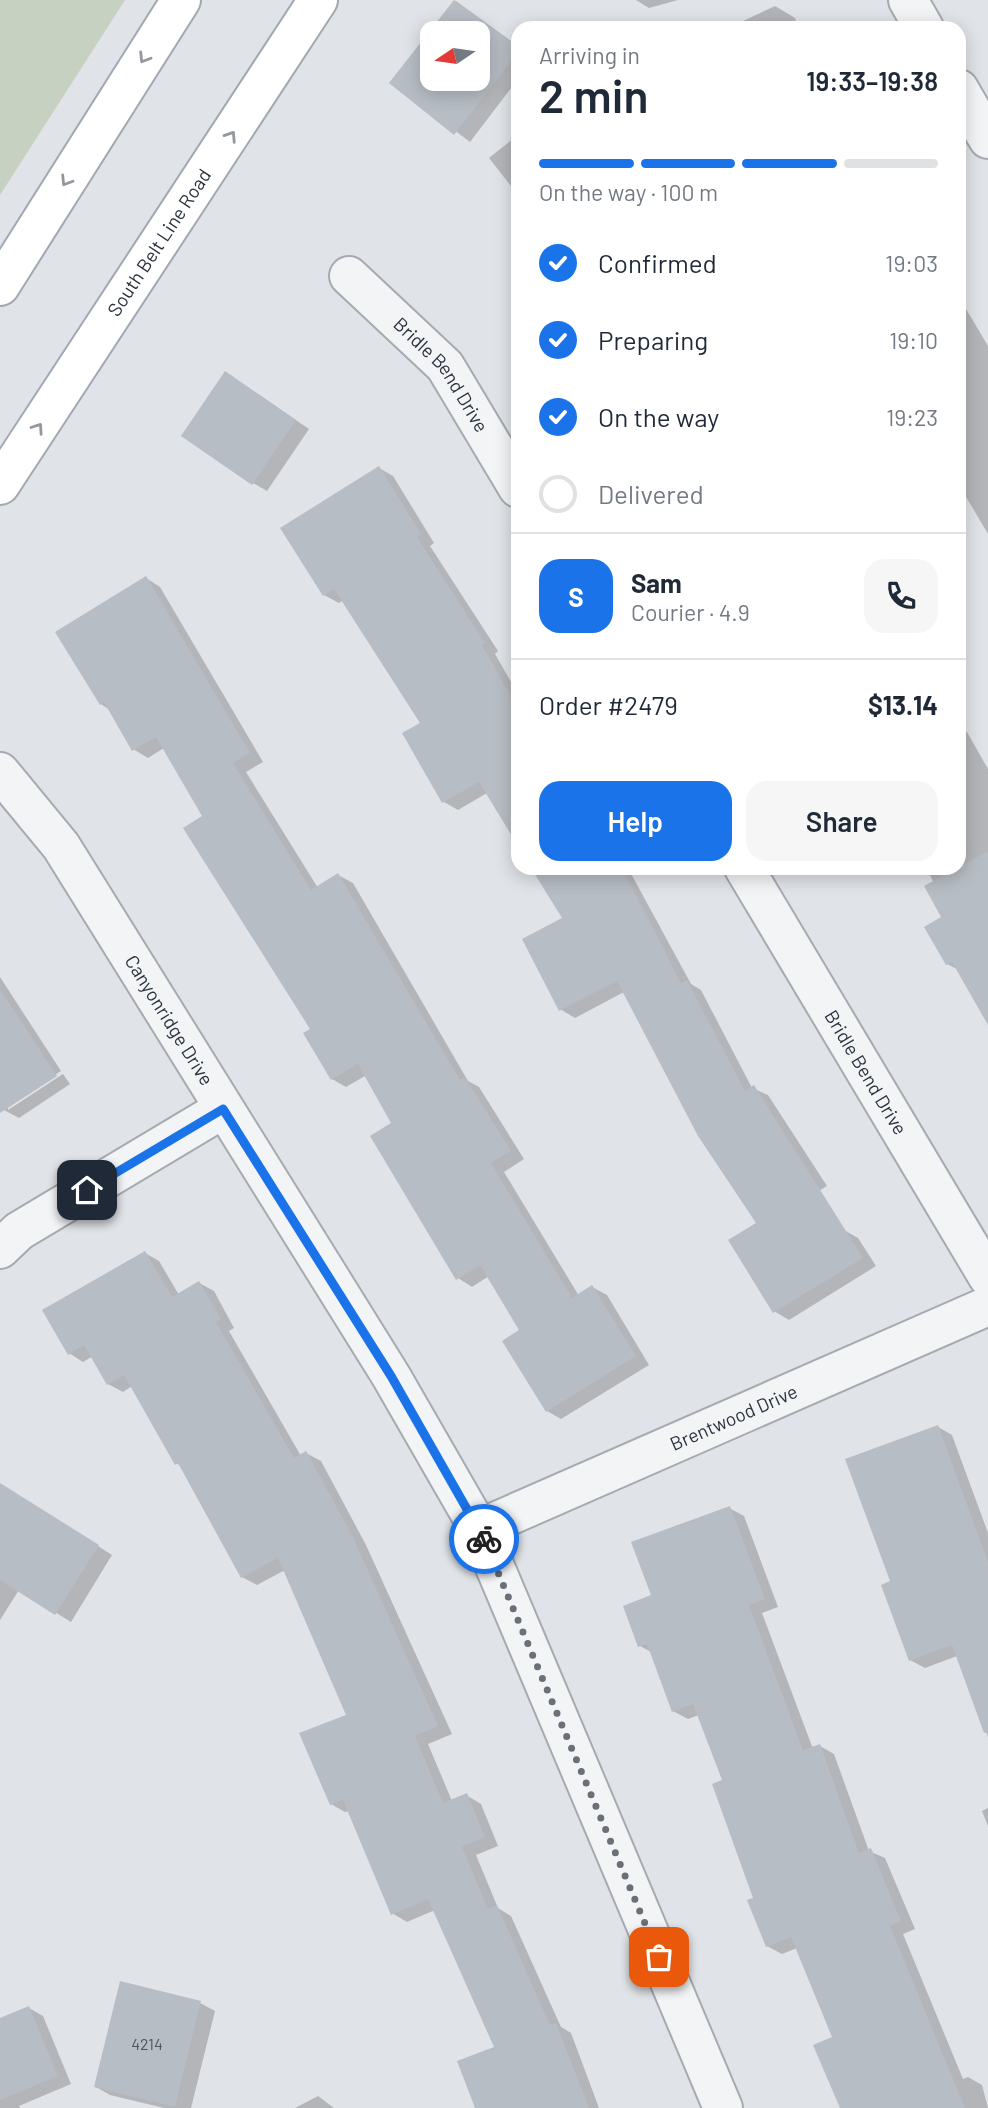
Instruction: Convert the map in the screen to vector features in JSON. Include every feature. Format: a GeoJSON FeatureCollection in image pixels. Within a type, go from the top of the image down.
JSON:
{"type":"FeatureCollection","features":[{"type":"Feature","properties":{"kind":"main road"},"geometry":{"type":"LineString","coordinates":[[0,286],[181,0]]}},
{"type":"Feature","properties":{"kind":"main road","name":"South Belt Line Road"},"geometry":{"type":"LineString","coordinates":[[0,485],[318,0]]}},
{"type":"Feature","properties":{"kind":"street"},"geometry":{"type":"LineString","coordinates":[[908,0],[921,21]]}},
{"type":"Feature","properties":{"kind":"street"},"geometry":{"type":"LineString","coordinates":[[966,101],[988,139]]}},
{"type":"Feature","properties":{"kind":"street","name":"Bridle Bend Drive"},"geometry":{"type":"LineString","coordinates":[[349,276],[445,366],[511,476]]}},
{"type":"Feature","properties":{"kind":"street","name":"Canyonridge Drive"},"geometry":{"type":"LineString","coordinates":[[0,772],[61,846],[391,1376],[479,1529],[723,2108]]}},
{"type":"Feature","properties":{"kind":"street","name":"Bridle Bend Drive"},"geometry":{"type":"LineString","coordinates":[[748,875],[988,1277]]}},
{"type":"Feature","properties":{"kind":"street"},"geometry":{"type":"LineString","coordinates":[[0,1249],[19,1231],[223,1109]]}},
{"type":"Feature","properties":{"kind":"street","name":"Brentwood Drive"},"geometry":{"type":"LineString","coordinates":[[479,1529],[988,1306]]}},
{"type":"Feature","properties":{"kind":"green space"},"geometry":{"type":"Polygon","coordinates":[[[0,0],[125,0],[0,195],[0,0]]]}},
{"type":"Feature","properties":{"kind":"building"},"geometry":{"type":"Polygon","coordinates":[[[454,0],[483,21],[438,21],[454,0]]]}},
{"type":"Feature","properties":{"kind":"building"},"geometry":{"type":"Polygon","coordinates":[[[490,26],[511,42],[511,61],[490,88],[490,26]]]}},
{"type":"Feature","properties":{"kind":"building"},"geometry":{"type":"Polygon","coordinates":[[[420,43],[420,91],[488,91],[454,135],[389,83],[420,43]]]}},
{"type":"Feature","properties":{"kind":"building"},"geometry":{"type":"Polygon","coordinates":[[[225,371],[296,420],[252,485],[181,436],[225,371]]]}},
{"type":"Feature","properties":{"kind":"building"},"geometry":{"type":"Polygon","coordinates":[[[379,466],[421,534],[417,537],[485,643],[482,645],[511,696],[511,835],[479,782],[442,803],[402,733],[420,723],[334,589],[323,596],[280,528],[379,466]]]}},
{"type":"Feature","properties":{"kind":"building"},"geometry":{"type":"Polygon","coordinates":[[[146,576],[250,753],[233,763],[311,890],[338,873],[460,1080],[465,1077],[511,1151],[491,1163],[572,1298],[592,1285],[636,1356],[546,1412],[502,1341],[519,1330],[480,1265],[456,1280],[370,1136],[391,1123],[358,1064],[331,1080],[303,1033],[310,1029],[183,828],[202,816],[156,737],[132,751],[104,702],[100,705],[55,632],[146,576]]]}},
{"type":"Feature","properties":{"kind":"building"},"geometry":{"type":"Polygon","coordinates":[[[988,851],[988,1025],[952,962],[946,965],[924,927],[941,917],[924,886],[944,875],[966,875],[966,863],[988,851]]]}},
{"type":"Feature","properties":{"kind":"building"},"geometry":{"type":"Polygon","coordinates":[[[535,875],[626,875],[681,983],[687,980],[745,1091],[754,1085],[863,1258],[773,1313],[728,1240],[756,1223],[698,1136],[617,981],[559,1011],[522,939],[562,918],[535,875]]]}},
{"type":"Feature","properties":{"kind":"building"},"geometry":{"type":"Polygon","coordinates":[[[0,989],[57,1076],[0,1113],[0,989]]]}},
{"type":"Feature","properties":{"kind":"building"},"geometry":{"type":"Polygon","coordinates":[[[145,1251],[172,1297],[199,1281],[221,1319],[216,1322],[294,1458],[306,1451],[352,1535],[438,1726],[415,1736],[443,1803],[467,1793],[485,1837],[462,1847],[488,1909],[497,1905],[550,2025],[556,2023],[589,2108],[475,2108],[457,2061],[494,2047],[428,1899],[391,1915],[343,1800],[330,1805],[299,1733],[346,1715],[278,1558],[241,1578],[178,1463],[175,1465],[124,1375],[107,1385],[84,1345],[68,1355],[42,1310],[145,1251]]]}},
{"type":"Feature","properties":{"kind":"building"},"geometry":{"type":"Polygon","coordinates":[[[938,1425],[988,1562],[988,1732],[984,1733],[952,1645],[909,1661],[881,1585],[890,1581],[845,1459],[938,1425]]]}},
{"type":"Feature","properties":{"kind":"building"},"geometry":{"type":"Polygon","coordinates":[[[0,1483],[99,1545],[55,1615],[0,1580],[0,1483]]]}},
{"type":"Feature","properties":{"kind":"building"},"geometry":{"type":"Polygon","coordinates":[[[730,1506],[765,1599],[749,1605],[803,1750],[820,1744],[859,1853],[871,1848],[901,1921],[890,1926],[965,2108],[840,2108],[813,2045],[832,2037],[791,1937],[766,1947],[747,1900],[753,1898],[712,1784],[722,1780],[693,1704],[672,1712],[647,1644],[638,1647],[623,1606],[651,1595],[631,1542],[730,1506]]]}},
{"type":"Feature","properties":{"kind":"building"},"geometry":{"type":"Polygon","coordinates":[[[120,1981],[201,2001],[175,2107],[94,2087],[120,1981]]]}},
{"type":"Feature","properties":{"kind":"building"},"geometry":{"type":"Polygon","coordinates":[[[29,2006],[58,2076],[0,2100],[0,2018],[29,2006]]]}},
{"type":"Feature","properties":{"kind":"way so far"},"geometry":{"type":"LineString","coordinates":[[484,1539],[659,1957]]}},
{"type":"Feature","properties":{"kind":"route"},"geometry":{"type":"LineString","coordinates":[[87,1190],[223,1109],[391,1376],[484,1539]]}}]}
